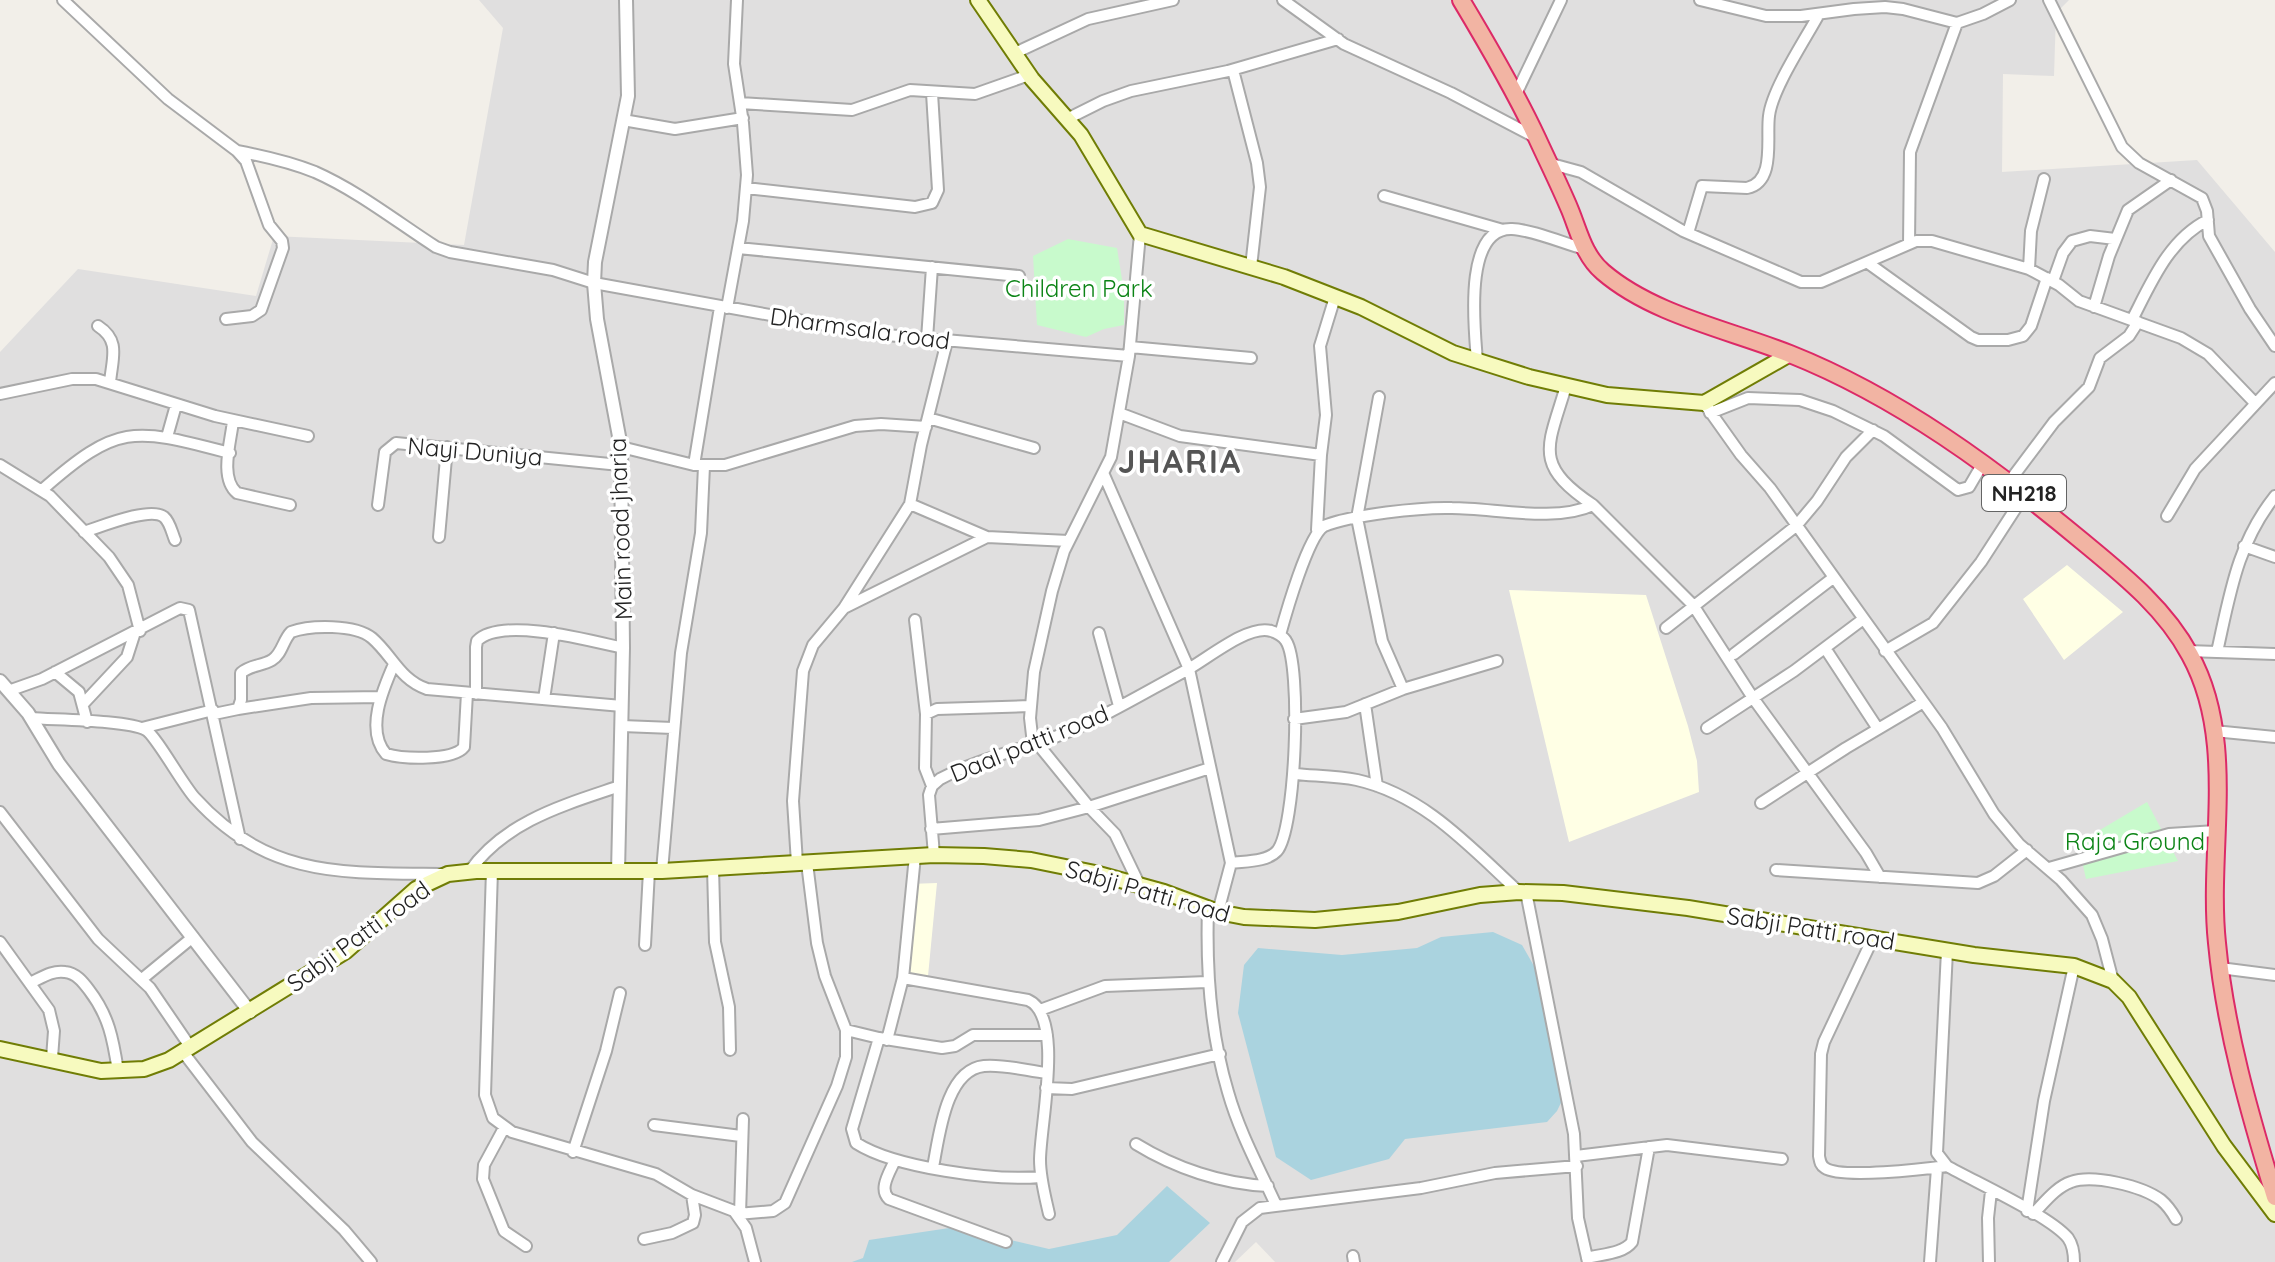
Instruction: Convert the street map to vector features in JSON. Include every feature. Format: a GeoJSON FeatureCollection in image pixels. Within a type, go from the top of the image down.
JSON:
{"type":"FeatureCollection","features":[{"type":"Feature","properties":{"kind":"highway","name":"NH218"},"geometry":{"type":"LineString","coordinates":[[1461,0],[1516,94],[1584,249],[1598,269],[1641,296],[1687,317],[1790,354],[1890,404],[1983,463],[2025,494],[2128,580],[2174,627],[2206,691],[2214,731],[2214,909],[2220,968],[2237,1056],[2275,1197]]}},
{"type":"Feature","properties":{"kind":"main road"},"geometry":{"type":"LineString","coordinates":[[978,0],[1029,75],[1081,135],[1140,234],[1251,267],[1335,297],[1453,353],[1607,395],[1707,408],[1790,354]]}},
{"type":"Feature","properties":{"kind":"main road","name":"Sabji Patti road"},"geometry":{"type":"LineString","coordinates":[[0,1049],[101,1071],[144,1069],[187,1050],[346,951],[416,889],[448,874],[469,872],[550,869],[655,871],[934,855],[1031,860],[1139,884],[1213,910],[1244,917],[1315,920],[1398,912],[1453,900],[1522,892],[1609,897],[1947,951],[2074,966],[2113,981],[2136,1007],[2224,1146],[2275,1214]]}},
{"type":"Feature","properties":{"kind":"street"},"geometry":{"type":"LineString","coordinates":[[63,0],[168,99],[237,151],[250,169],[269,225],[282,241],[283,248],[261,310],[252,316],[226,319]]}},
{"type":"Feature","properties":{"kind":"street","name":"Main road jharia"},"geometry":{"type":"LineString","coordinates":[[618,872],[623,648],[621,447],[597,319],[594,283],[595,262],[629,79],[626,0]]}},
{"type":"Feature","properties":{"kind":"street"},"geometry":{"type":"LineString","coordinates":[[645,945],[684,625],[701,533],[700,413],[738,248],[746,188],[747,157],[734,64],[737,0]]}},
{"type":"Feature","properties":{"kind":"street"},"geometry":{"type":"LineString","coordinates":[[1015,53],[1088,19],[1173,0]]}},
{"type":"Feature","properties":{"kind":"street"},"geometry":{"type":"LineString","coordinates":[[1283,0],[1338,39],[1537,138]]}},
{"type":"Feature","properties":{"kind":"street"},"geometry":{"type":"LineString","coordinates":[[1516,94],[1561,0]]}},
{"type":"Feature","properties":{"kind":"street"},"geometry":{"type":"LineString","coordinates":[[1700,0],[1766,16],[1885,7],[1919,12],[1957,23],[1976,18],[2010,0]]}},
{"type":"Feature","properties":{"kind":"street"},"geometry":{"type":"LineString","coordinates":[[2049,0],[2122,147],[2139,163],[2202,198],[2209,236],[2250,309],[2275,346]]}},
{"type":"Feature","properties":{"kind":"street"},"geometry":{"type":"LineString","coordinates":[[1688,233],[1702,186],[1747,188],[1754,187],[1763,179],[1771,105],[1819,14]]}},
{"type":"Feature","properties":{"kind":"street"},"geometry":{"type":"LineString","coordinates":[[1909,244],[1910,152],[1957,23]]}},
{"type":"Feature","properties":{"kind":"street"},"geometry":{"type":"LineString","coordinates":[[1067,119],[1131,91],[1233,70],[1338,39]]}},
{"type":"Feature","properties":{"kind":"street"},"geometry":{"type":"LineString","coordinates":[[1233,70],[1257,163],[1260,187],[1251,267]]}},
{"type":"Feature","properties":{"kind":"street"},"geometry":{"type":"LineString","coordinates":[[740,103],[852,110],[871,106],[910,90],[975,94],[1029,75]]}},
{"type":"Feature","properties":{"kind":"street"},"geometry":{"type":"LineString","coordinates":[[746,188],[915,207],[932,203],[938,190],[932,93]]}},
{"type":"Feature","properties":{"kind":"street"},"geometry":{"type":"LineString","coordinates":[[623,120],[675,129],[743,118]]}},
{"type":"Feature","properties":{"kind":"street","name":"Dharmsala road"},"geometry":{"type":"LineString","coordinates":[[237,151],[292,163],[340,184],[436,247],[553,270],[594,283],[875,334],[1251,358]]}},
{"type":"Feature","properties":{"kind":"street"},"geometry":{"type":"LineString","coordinates":[[1548,163],[1581,172],[1688,233],[1734,255],[1809,284],[1834,278],[1923,240],[2029,269],[2074,298],[2197,346],[2255,403]]}},
{"type":"Feature","properties":{"kind":"street"},"geometry":{"type":"LineString","coordinates":[[2029,269],[2031,231],[2044,179]]}},
{"type":"Feature","properties":{"kind":"street"},"geometry":{"type":"LineString","coordinates":[[2094,307],[2115,239],[2131,206],[2157,192],[2171,180]]}},
{"type":"Feature","properties":{"kind":"street"},"geometry":{"type":"LineString","coordinates":[[1384,196],[1584,249]]}},
{"type":"Feature","properties":{"kind":"street"},"geometry":{"type":"LineString","coordinates":[[2009,482],[2054,422],[2089,387],[2100,358],[2129,336],[2149,285],[2175,245],[2193,228],[2208,220]]}},
{"type":"Feature","properties":{"kind":"street"},"geometry":{"type":"LineString","coordinates":[[1477,361],[1474,285],[1487,242],[1503,230]]}},
{"type":"Feature","properties":{"kind":"street"},"geometry":{"type":"LineString","coordinates":[[1139,884],[1115,834],[1035,743],[1030,706],[1052,591],[1069,541],[1111,457],[1130,352],[1140,234]]}},
{"type":"Feature","properties":{"kind":"street"},"geometry":{"type":"LineString","coordinates":[[1868,263],[1978,340],[2008,340],[2023,336],[2031,326],[2063,253],[2072,241],[2090,236],[2115,239]]}},
{"type":"Feature","properties":{"kind":"street"},"geometry":{"type":"LineString","coordinates":[[738,248],[1019,276]]}},
{"type":"Feature","properties":{"kind":"street"},"geometry":{"type":"LineString","coordinates":[[927,339],[932,267]]}},
{"type":"Feature","properties":{"kind":"street"},"geometry":{"type":"LineString","coordinates":[[1231,863],[1266,858],[1276,852],[1282,841],[1295,774],[1293,664],[1286,641],[1280,635],[1317,530],[1326,415],[1320,346],[1335,297]]}},
{"type":"Feature","properties":{"kind":"street"},"geometry":{"type":"LineString","coordinates":[[98,326],[108,332],[113,341],[110,383]]}},
{"type":"Feature","properties":{"kind":"street"},"geometry":{"type":"LineString","coordinates":[[492,870],[485,1095],[493,1118],[504,1128],[573,1152],[656,1174],[692,1195],[738,1214],[773,1211],[785,1203],[837,1086],[846,1057],[846,1030],[825,976],[817,943],[793,801],[803,671],[813,645],[844,608],[910,504],[947,341]]}},
{"type":"Feature","properties":{"kind":"street"},"geometry":{"type":"LineString","coordinates":[[0,394],[72,379],[96,379],[233,421],[308,436]]}},
{"type":"Feature","properties":{"kind":"street"},"geometry":{"type":"LineString","coordinates":[[2167,516],[2195,469],[2275,383]]}},
{"type":"Feature","properties":{"kind":"street"},"geometry":{"type":"LineString","coordinates":[[1566,386],[1548,447],[1554,470],[1569,489],[1593,505],[1693,605],[1753,698],[1866,853],[1880,877]]}},
{"type":"Feature","properties":{"kind":"street"},"geometry":{"type":"LineString","coordinates":[[1379,397],[1357,518],[1382,641],[1403,689]]}},
{"type":"Feature","properties":{"kind":"street"},"geometry":{"type":"LineString","coordinates":[[1983,463],[1969,487],[1958,490],[1873,430],[1817,406],[1785,398],[1748,398],[1707,408],[1770,488],[1942,728],[1994,814],[2019,844],[2049,868],[2092,915],[2113,981]]}},
{"type":"Feature","properties":{"kind":"street"},"geometry":{"type":"LineString","coordinates":[[167,437],[176,405]]}},
{"type":"Feature","properties":{"kind":"street"},"geometry":{"type":"LineString","coordinates":[[1119,413],[1180,436],[1321,455]]}},
{"type":"Feature","properties":{"kind":"street"},"geometry":{"type":"LineString","coordinates":[[233,421],[227,476],[232,489],[237,493],[290,505]]}},
{"type":"Feature","properties":{"kind":"street"},"geometry":{"type":"LineString","coordinates":[[621,447],[699,466],[725,465],[855,426],[927,423],[1034,448]]}},
{"type":"Feature","properties":{"kind":"street"},"geometry":{"type":"LineString","coordinates":[[1666,628],[1796,526],[1846,457],[1873,430]]}},
{"type":"Feature","properties":{"kind":"street"},"geometry":{"type":"LineString","coordinates":[[42,490],[81,458],[118,437],[167,437],[230,453]]}},
{"type":"Feature","properties":{"kind":"street","name":"Nayi Duniya"},"geometry":{"type":"LineString","coordinates":[[378,505],[385,452],[390,446],[408,443],[620,465]]}},
{"type":"Feature","properties":{"kind":"street"},"geometry":{"type":"LineString","coordinates":[[439,537],[447,447]]}},
{"type":"Feature","properties":{"kind":"street"},"geometry":{"type":"LineString","coordinates":[[0,465],[42,490],[109,557],[128,585],[138,632],[127,657],[84,703]]}},
{"type":"Feature","properties":{"kind":"street"},"geometry":{"type":"LineString","coordinates":[[1104,475],[1189,669],[1231,863],[1213,910],[1207,982],[1228,1092],[1241,1129],[1276,1205]]}},
{"type":"Feature","properties":{"kind":"street"},"geometry":{"type":"LineString","coordinates":[[1885,651],[1933,623],[1981,562],[2025,494]]}},
{"type":"Feature","properties":{"kind":"street"},"geometry":{"type":"LineString","coordinates":[[2217,652],[2244,546],[2275,496]]}},
{"type":"Feature","properties":{"kind":"street"},"geometry":{"type":"LineString","coordinates":[[910,504],[987,537],[1069,541]]}},
{"type":"Feature","properties":{"kind":"street"},"geometry":{"type":"LineString","coordinates":[[1317,530],[1332,522],[1425,508],[1578,512],[1593,505]]}},
{"type":"Feature","properties":{"kind":"street"},"geometry":{"type":"LineString","coordinates":[[84,532],[156,514],[164,517],[175,540]]}},
{"type":"Feature","properties":{"kind":"street"},"geometry":{"type":"LineString","coordinates":[[844,608],[987,537]]}},
{"type":"Feature","properties":{"kind":"street"},"geometry":{"type":"LineString","coordinates":[[2244,546],[2275,557]]}},
{"type":"Feature","properties":{"kind":"street"},"geometry":{"type":"LineString","coordinates":[[1734,654],[1833,578]]}},
{"type":"Feature","properties":{"kind":"street"},"geometry":{"type":"LineString","coordinates":[[11,690],[138,632],[180,608],[189,610],[240,839]]}},
{"type":"Feature","properties":{"kind":"street"},"geometry":{"type":"LineString","coordinates":[[915,620],[926,714],[925,768],[932,786]]}},
{"type":"Feature","properties":{"kind":"street"},"geometry":{"type":"LineString","coordinates":[[1707,728],[1862,620]]}},
{"type":"Feature","properties":{"kind":"street"},"geometry":{"type":"LineString","coordinates":[[238,709],[241,673],[247,668],[271,661],[287,636],[296,630],[322,627],[359,631],[373,639],[415,685],[427,689],[622,706]]}},
{"type":"Feature","properties":{"kind":"street","name":"Daal patti road"},"geometry":{"type":"LineString","coordinates":[[934,855],[928,809],[932,786],[950,773],[1074,729],[1255,631],[1270,630],[1280,635]]}},
{"type":"Feature","properties":{"kind":"street"},"geometry":{"type":"LineString","coordinates":[[394,664],[377,715],[381,749],[386,754],[449,757],[458,754],[464,747],[477,641],[484,634],[554,633],[623,648]]}},
{"type":"Feature","properties":{"kind":"street"},"geometry":{"type":"LineString","coordinates":[[544,699],[554,633]]}},
{"type":"Feature","properties":{"kind":"street"},"geometry":{"type":"LineString","coordinates":[[1099,633],[1119,706]]}},
{"type":"Feature","properties":{"kind":"street"},"geometry":{"type":"LineString","coordinates":[[1825,648],[1878,729]]}},
{"type":"Feature","properties":{"kind":"street"},"geometry":{"type":"LineString","coordinates":[[2188,651],[2275,654]]}},
{"type":"Feature","properties":{"kind":"street"},"geometry":{"type":"LineString","coordinates":[[1294,719],[1346,712],[1403,689],[1497,661]]}},
{"type":"Feature","properties":{"kind":"street"},"geometry":{"type":"LineString","coordinates":[[55,672],[73,685],[84,703],[87,722]]}},
{"type":"Feature","properties":{"kind":"street"},"geometry":{"type":"LineString","coordinates":[[0,681],[11,690],[59,764],[250,1012]]}},
{"type":"Feature","properties":{"kind":"street"},"geometry":{"type":"LineString","coordinates":[[31,718],[142,728],[214,712],[311,698],[381,697]]}},
{"type":"Feature","properties":{"kind":"street"},"geometry":{"type":"LineString","coordinates":[[1761,803],[1922,703]]}},
{"type":"Feature","properties":{"kind":"street"},"geometry":{"type":"LineString","coordinates":[[1365,704],[1377,786]]}},
{"type":"Feature","properties":{"kind":"street"},"geometry":{"type":"LineString","coordinates":[[926,714],[937,709],[962,707],[1030,706]]}},
{"type":"Feature","properties":{"kind":"street"},"geometry":{"type":"LineString","coordinates":[[622,726],[673,728]]}},
{"type":"Feature","properties":{"kind":"street"},"geometry":{"type":"LineString","coordinates":[[142,728],[156,740],[170,766],[196,800],[240,839],[285,861],[362,873],[448,874]]}},
{"type":"Feature","properties":{"kind":"street"},"geometry":{"type":"LineString","coordinates":[[2214,731],[2275,737]]}},
{"type":"Feature","properties":{"kind":"street"},"geometry":{"type":"LineString","coordinates":[[931,829],[1024,822],[1089,807],[1210,768]]}},
{"type":"Feature","properties":{"kind":"street"},"geometry":{"type":"LineString","coordinates":[[1295,774],[1356,780],[1402,795],[1426,809],[1522,892],[1574,1134],[1578,1218],[1587,1260],[1629,1247],[1632,1242],[1649,1147]]}},
{"type":"Feature","properties":{"kind":"street"},"geometry":{"type":"LineString","coordinates":[[469,872],[491,845],[512,829],[562,806],[620,786]]}},
{"type":"Feature","properties":{"kind":"street"},"geometry":{"type":"LineString","coordinates":[[0,812],[98,939],[142,979],[187,1050],[252,1142],[344,1230],[371,1262]]}},
{"type":"Feature","properties":{"kind":"street"},"geometry":{"type":"LineString","coordinates":[[2049,868],[2169,834],[2216,831]]}},
{"type":"Feature","properties":{"kind":"street"},"geometry":{"type":"LineString","coordinates":[[1776,870],[1978,883],[1994,876],[2027,850]]}},
{"type":"Feature","properties":{"kind":"street"},"geometry":{"type":"LineString","coordinates":[[915,856],[903,978],[854,1121],[852,1137],[862,1147],[895,1160],[988,1178],[1014,1180],[1040,1177]]}},
{"type":"Feature","properties":{"kind":"street"},"geometry":{"type":"LineString","coordinates":[[713,868],[715,942],[729,1007],[730,1050]]}},
{"type":"Feature","properties":{"kind":"street"},"geometry":{"type":"LineString","coordinates":[[142,979],[193,937]]}},
{"type":"Feature","properties":{"kind":"street"},"geometry":{"type":"LineString","coordinates":[[1873,938],[1821,1054],[1821,1164],[1837,1171],[1890,1172],[1942,1167],[2030,1212],[2066,1235],[2071,1243],[2074,1262]]}},
{"type":"Feature","properties":{"kind":"street"},"geometry":{"type":"LineString","coordinates":[[0,942],[49,1010],[52,1058]]}},
{"type":"Feature","properties":{"kind":"street"},"geometry":{"type":"LineString","coordinates":[[1930,1262],[1942,1167],[1936,1145],[1947,951]]}},
{"type":"Feature","properties":{"kind":"street"},"geometry":{"type":"LineString","coordinates":[[2030,1212],[2044,1101],[2074,966]]}},
{"type":"Feature","properties":{"kind":"street"},"geometry":{"type":"LineString","coordinates":[[2220,968],[2275,975]]}},
{"type":"Feature","properties":{"kind":"street"},"geometry":{"type":"LineString","coordinates":[[30,983],[55,972],[68,972],[83,983],[110,1024],[118,1071]]}},
{"type":"Feature","properties":{"kind":"street"},"geometry":{"type":"LineString","coordinates":[[903,978],[1028,1000],[1040,1010],[1047,1035],[1040,1177],[1049,1214]]}},
{"type":"Feature","properties":{"kind":"street"},"geometry":{"type":"LineString","coordinates":[[1040,1010],[1105,986],[1207,982]]}},
{"type":"Feature","properties":{"kind":"street"},"geometry":{"type":"LineString","coordinates":[[573,1152],[606,1051],[620,993]]}},
{"type":"Feature","properties":{"kind":"street"},"geometry":{"type":"LineString","coordinates":[[846,1030],[883,1039],[950,1048],[973,1035],[1047,1035]]}},
{"type":"Feature","properties":{"kind":"street"},"geometry":{"type":"LineString","coordinates":[[1046,1088],[1072,1089],[1220,1054]]}},
{"type":"Feature","properties":{"kind":"street"},"geometry":{"type":"LineString","coordinates":[[933,1167],[947,1103],[961,1079],[985,1066],[1047,1073]]}},
{"type":"Feature","properties":{"kind":"street"},"geometry":{"type":"LineString","coordinates":[[743,1119],[738,1214],[746,1228],[755,1262]]}},
{"type":"Feature","properties":{"kind":"street"},"geometry":{"type":"LineString","coordinates":[[654,1125],[741,1136]]}},
{"type":"Feature","properties":{"kind":"street"},"geometry":{"type":"LineString","coordinates":[[504,1128],[484,1165],[483,1179],[504,1231],[526,1246]]}},
{"type":"Feature","properties":{"kind":"street"},"geometry":{"type":"LineString","coordinates":[[1136,1144],[1153,1155],[1222,1181],[1268,1186]]}},
{"type":"Feature","properties":{"kind":"street"},"geometry":{"type":"LineString","coordinates":[[1222,1262],[1242,1222],[1260,1208],[1276,1205],[1421,1188],[1649,1147],[1682,1146],[1782,1159]]}},
{"type":"Feature","properties":{"kind":"street"},"geometry":{"type":"LineString","coordinates":[[895,1160],[884,1188],[889,1199],[1006,1242]]}},
{"type":"Feature","properties":{"kind":"street"},"geometry":{"type":"LineString","coordinates":[[2030,1212],[2062,1186],[2078,1180],[2117,1182],[2154,1195],[2168,1206],[2176,1219]]}},
{"type":"Feature","properties":{"kind":"street"},"geometry":{"type":"LineString","coordinates":[[1989,1262],[1991,1191]]}},
{"type":"Feature","properties":{"kind":"street"},"geometry":{"type":"LineString","coordinates":[[644,1239],[672,1233],[693,1223],[692,1195]]}},
{"type":"Feature","properties":{"kind":"shaded area"},"geometry":{"type":"Polygon","coordinates":[[[479,0],[2069,0],[2056,13],[2054,76],[2003,74],[2002,172],[2197,160],[2275,252],[2275,1262],[1275,1262],[1256,1242],[1235,1262],[0,1262],[0,352],[78,269],[256,296],[274,236],[464,245],[503,28],[479,0]]]}},
{"type":"Feature","properties":{"kind":"shaded area"},"geometry":{"type":"Polygon","coordinates":[[[2067,565],[2123,612],[2064,660],[2023,599],[2067,565]]]}},
{"type":"Feature","properties":{"kind":"shaded area"},"geometry":{"type":"Polygon","coordinates":[[[1509,590],[1646,595],[1688,726],[1697,761],[1699,792],[1569,842],[1509,590]]]}},
{"type":"Feature","properties":{"kind":"shaded area"},"geometry":{"type":"Polygon","coordinates":[[[937,883],[928,976],[901,975],[909,884],[937,883]]]}},
{"type":"Feature","properties":{"kind":"green space","name":"Children Park"},"geometry":{"type":"Polygon","coordinates":[[[1068,239],[1117,248],[1124,292],[1124,325],[1086,337],[1037,325],[1033,256],[1068,239]]]}},
{"type":"Feature","properties":{"kind":"green space","name":"Raja Ground"},"geometry":{"type":"Polygon","coordinates":[[[2147,802],[2178,861],[2086,879],[2078,843],[2147,802]]]}},
{"type":"Feature","properties":{"kind":"water"},"geometry":{"type":"Polygon","coordinates":[[[1493,932],[1522,945],[1542,980],[1571,1082],[1557,1111],[1547,1122],[1405,1139],[1389,1159],[1311,1180],[1276,1157],[1238,1013],[1244,965],[1258,948],[1342,955],[1417,948],[1441,937],[1493,932]]]}},
{"type":"Feature","properties":{"kind":"water"},"geometry":{"type":"Polygon","coordinates":[[[1167,1186],[1210,1223],[1169,1262],[852,1262],[863,1258],[869,1240],[956,1227],[1049,1249],[1117,1235],[1167,1186]]]}},
{"type":"Feature","properties":{"kind":"district","name":"JHARIA"},"geometry":{"type":"Point","coordinates":[1180,461]}}]}
